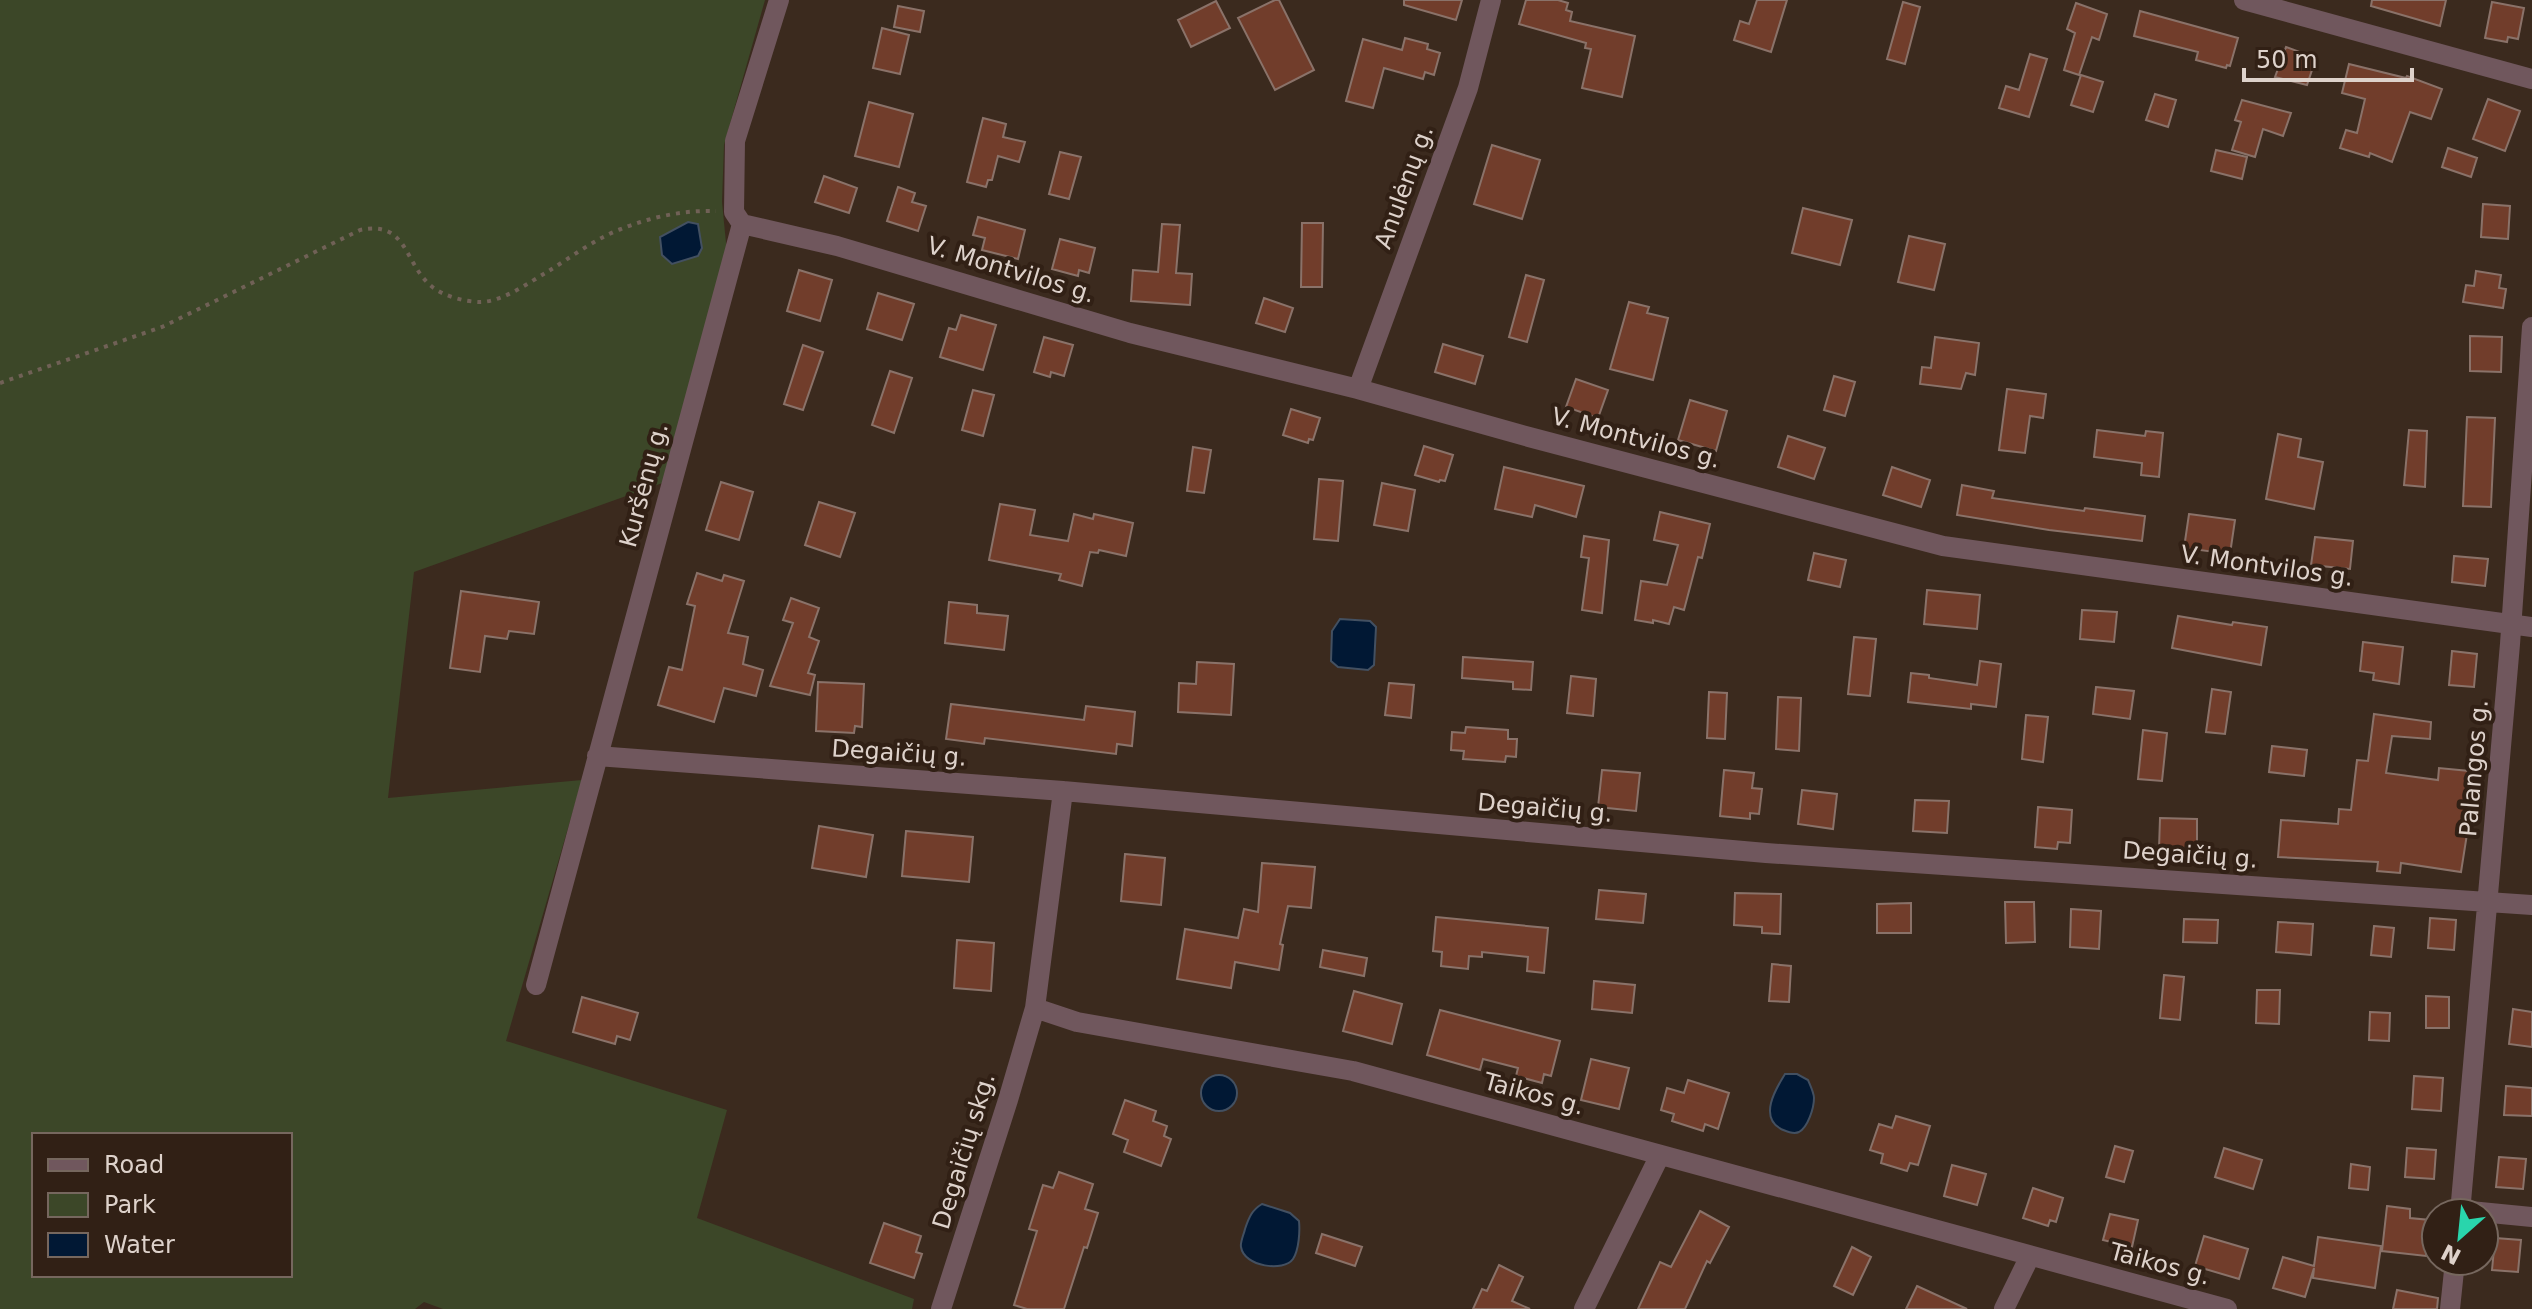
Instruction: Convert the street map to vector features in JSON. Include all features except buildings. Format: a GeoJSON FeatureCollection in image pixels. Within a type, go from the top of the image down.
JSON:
{"type":"FeatureCollection","features":[{"type":"Feature","properties":{"kind":"street","name":"Kuršėnų g."},"geometry":{"type":"LineString","coordinates":[[536,985],[738,218],[735,141],[779,0]]}},
{"type":"Feature","properties":{"kind":"street","name":"Anulėnų g."},"geometry":{"type":"LineString","coordinates":[[1358,389],[1468,88],[1491,0]]}},
{"type":"Feature","properties":{"kind":"street"},"geometry":{"type":"LineString","coordinates":[[2244,0],[2532,79]]}},
{"type":"Feature","properties":{"kind":"street","name":"V. Montvilos g."},"geometry":{"type":"LineString","coordinates":[[738,218],[1130,333],[1358,389],[1943,546],[2522,626]]}},
{"type":"Feature","properties":{"kind":"street","name":"Palangos g."},"geometry":{"type":"LineString","coordinates":[[2461,1197],[2489,900],[2522,626],[2532,327]]}},
{"type":"Feature","properties":{"kind":"street","name":"Degaičių g."},"geometry":{"type":"LineString","coordinates":[[597,756],[1063,791],[1766,853],[2532,905]]}},
{"type":"Feature","properties":{"kind":"street"},"geometry":{"type":"LineString","coordinates":[[1035,1008],[1063,791]]}},
{"type":"Feature","properties":{"kind":"street","name":"Taikos g."},"geometry":{"type":"LineString","coordinates":[[1035,1008],[1077,1022],[1353,1071],[2227,1309]]}},
{"type":"Feature","properties":{"kind":"street","name":"Degaičių skg."},"geometry":{"type":"LineString","coordinates":[[941,1309],[1035,1008]]}},
{"type":"Feature","properties":{"kind":"street"},"geometry":{"type":"LineString","coordinates":[[1584,1309],[1660,1155]]}},
{"type":"Feature","properties":{"kind":"street"},"geometry":{"type":"LineString","coordinates":[[2500,1215],[2532,1217]]}},
{"type":"Feature","properties":{"kind":"street"},"geometry":{"type":"LineString","coordinates":[[2004,1309],[2030,1256]]}},
{"type":"Feature","properties":{"kind":"street"},"geometry":{"type":"LineString","coordinates":[[2450,1309],[2453,1277]]}},
{"type":"Feature","properties":{"kind":"path"},"geometry":{"type":"LineString","coordinates":[[0,383],[162,327],[360,230],[377,227],[389,232],[399,240],[429,284],[461,299],[483,302],[511,293],[619,229],[687,210],[738,218]]}},
{"type":"Feature","properties":{"kind":"green space"},"geometry":{"type":"Polygon","coordinates":[[[0,0],[765,0],[724,145],[722,202],[727,253],[668,481],[414,572],[388,798],[582,780],[506,1041],[727,1110],[697,1218],[914,1299],[912,1309],[443,1309],[424,1302],[415,1309],[0,1309],[0,0]]]}},
{"type":"Feature","properties":{"kind":"water"},"geometry":{"type":"Polygon","coordinates":[[[688,222],[698,224],[702,248],[698,256],[672,264],[662,255],[660,237],[688,222]]]}},
{"type":"Feature","properties":{"kind":"water"},"geometry":{"type":"Polygon","coordinates":[[[1340,619],[1370,621],[1376,627],[1374,665],[1368,670],[1338,667],[1331,661],[1332,631],[1340,619]]]}},
{"type":"Feature","properties":{"kind":"water"},"geometry":{"type":"Polygon","coordinates":[[[1785,1074],[1797,1074],[1808,1080],[1814,1096],[1808,1122],[1797,1133],[1781,1129],[1771,1118],[1771,1103],[1785,1074]]]}},
{"type":"Feature","properties":{"kind":"water"},"geometry":{"type":"Polygon","coordinates":[[[1219,1075],[1231,1081],[1237,1093],[1231,1105],[1219,1111],[1207,1105],[1201,1093],[1207,1081],[1219,1075]]]}},
{"type":"Feature","properties":{"kind":"water"},"geometry":{"type":"Polygon","coordinates":[[[1262,1204],[1290,1213],[1299,1221],[1297,1251],[1288,1263],[1265,1265],[1256,1263],[1244,1254],[1241,1245],[1246,1225],[1253,1211],[1262,1204]]]}}]}
